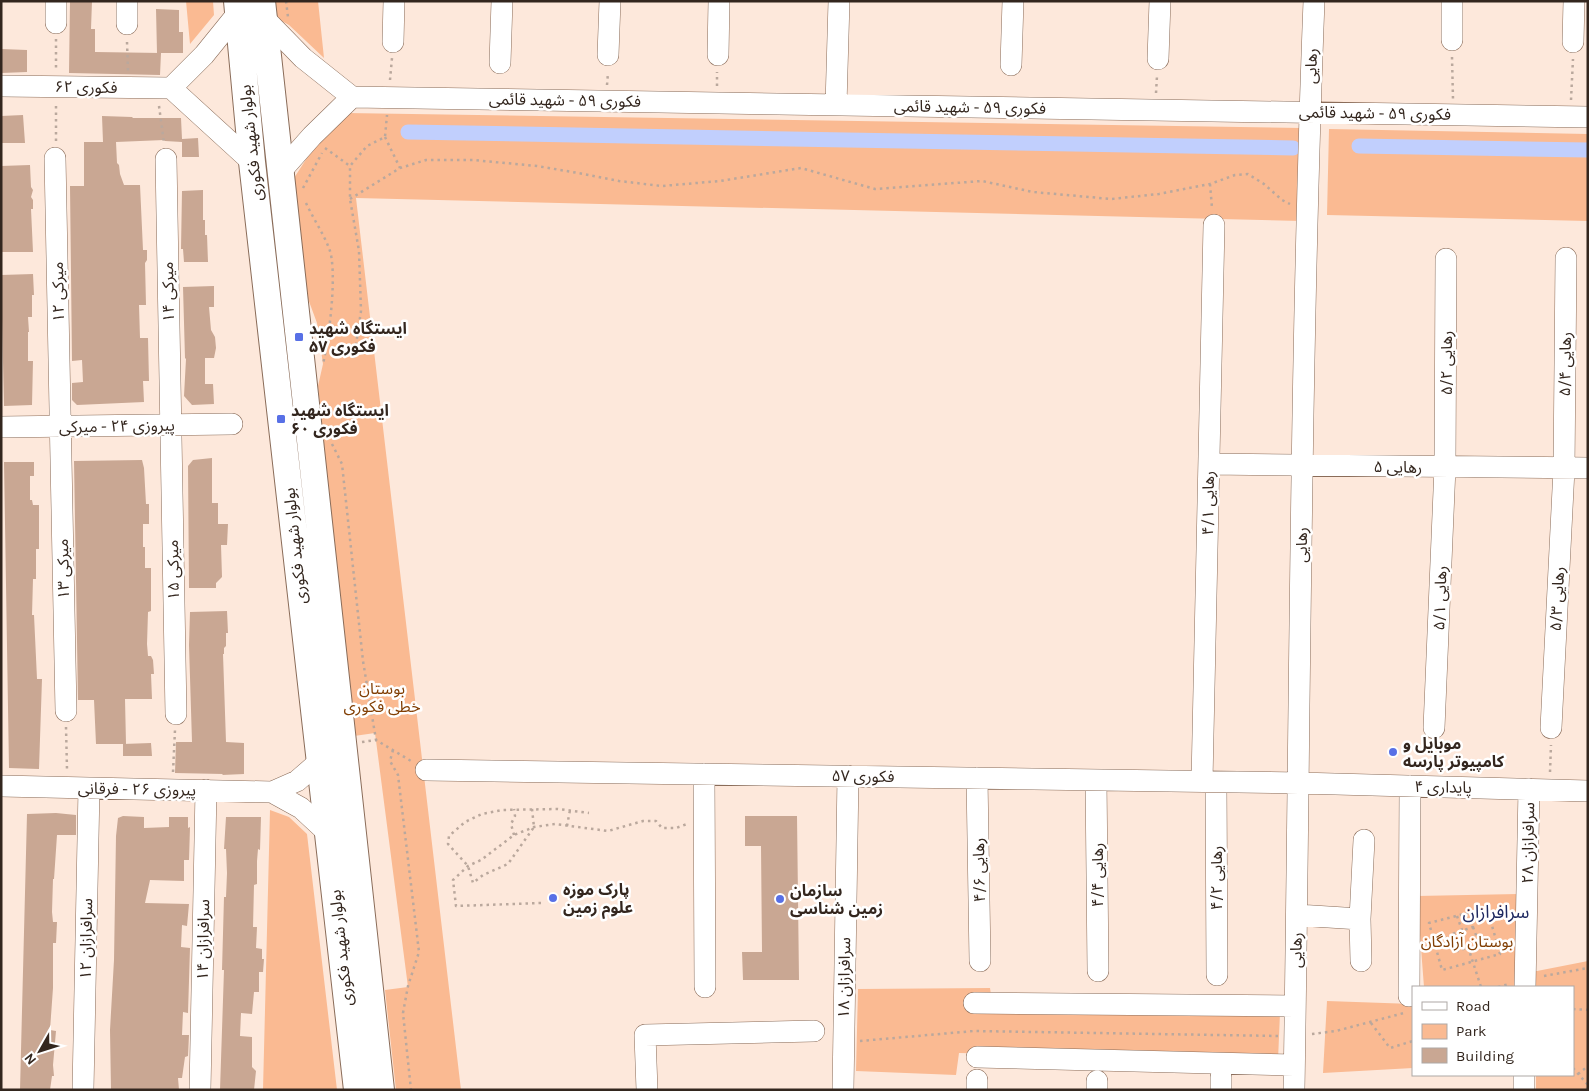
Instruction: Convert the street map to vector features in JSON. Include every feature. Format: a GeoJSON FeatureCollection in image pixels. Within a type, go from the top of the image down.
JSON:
{"type":"FeatureCollection","features":[{"type":"Feature","properties":{"kind":"main road","name":"بولوار شهید فکوری"},"geometry":{"type":"LineString","coordinates":[[237,7],[252,162],[356,1090]]}},
{"type":"Feature","properties":{"kind":"main road","name":"بولوار شهید فکوری"},"geometry":{"type":"LineString","coordinates":[[262,9],[381,1090]]}},
{"type":"Feature","properties":{"kind":"street"},"geometry":{"type":"LineString","coordinates":[[56,1],[56,23]]}},
{"type":"Feature","properties":{"kind":"street"},"geometry":{"type":"LineString","coordinates":[[127,1],[127,24]]}},
{"type":"Feature","properties":{"kind":"street"},"geometry":{"type":"LineString","coordinates":[[393,42],[394,1]]}},
{"type":"Feature","properties":{"kind":"street"},"geometry":{"type":"LineString","coordinates":[[500,63],[502,1]]}},
{"type":"Feature","properties":{"kind":"street"},"geometry":{"type":"LineString","coordinates":[[608,54],[610,1]]}},
{"type":"Feature","properties":{"kind":"street"},"geometry":{"type":"LineString","coordinates":[[718,54],[719,1]]}},
{"type":"Feature","properties":{"kind":"street"},"geometry":{"type":"LineString","coordinates":[[836,105],[839,1]]}},
{"type":"Feature","properties":{"kind":"street"},"geometry":{"type":"LineString","coordinates":[[1011,65],[1013,1]]}},
{"type":"Feature","properties":{"kind":"street"},"geometry":{"type":"LineString","coordinates":[[1158,59],[1160,1]]}},
{"type":"Feature","properties":{"kind":"street","name":"رهایی"},"geometry":{"type":"LineString","coordinates":[[1294,1090],[1299,783],[1301,466],[1314,1]]}},
{"type":"Feature","properties":{"kind":"street"},"geometry":{"type":"LineString","coordinates":[[1452,1],[1452,40]]}},
{"type":"Feature","properties":{"kind":"street"},"geometry":{"type":"LineString","coordinates":[[1573,42],[1574,1]]}},
{"type":"Feature","properties":{"kind":"street"},"geometry":{"type":"LineString","coordinates":[[237,7],[204,55],[164,88],[252,162]]}},
{"type":"Feature","properties":{"kind":"street"},"geometry":{"type":"LineString","coordinates":[[262,9],[302,58],[352,97],[312,136],[281,171]]}},
{"type":"Feature","properties":{"kind":"street","name":"فکوری ۶۲"},"geometry":{"type":"LineString","coordinates":[[1,86],[164,88]]}},
{"type":"Feature","properties":{"kind":"street","name":"فکوری ۵۹ - شهید قائمی"},"geometry":{"type":"LineString","coordinates":[[352,97],[1579,117]]}},
{"type":"Feature","properties":{"kind":"street","name":"میرکی ۱۲"},"geometry":{"type":"LineString","coordinates":[[55,158],[60,427]]}},
{"type":"Feature","properties":{"kind":"street","name":"میرکی ۱۴"},"geometry":{"type":"LineString","coordinates":[[166,159],[171,425]]}},
{"type":"Feature","properties":{"kind":"street","name":"رهایی ۴/۱"},"geometry":{"type":"LineString","coordinates":[[1209,782],[1209,464],[1214,225]]}},
{"type":"Feature","properties":{"kind":"street","name":"رهایی ۵/۴"},"geometry":{"type":"LineString","coordinates":[[1564,469],[1566,258]]}},
{"type":"Feature","properties":{"kind":"street","name":"رهایی ۵/۲"},"geometry":{"type":"LineString","coordinates":[[1445,467],[1446,259]]}},
{"type":"Feature","properties":{"kind":"street","name":"پیروزی ۲۴ - میرکی"},"geometry":{"type":"LineString","coordinates":[[1,427],[232,424]]}},
{"type":"Feature","properties":{"kind":"street","name":"میرکی ۱۵"},"geometry":{"type":"LineString","coordinates":[[171,425],[176,714]]}},
{"type":"Feature","properties":{"kind":"street","name":"میرکی ۱۳"},"geometry":{"type":"LineString","coordinates":[[60,427],[66,711]]}},
{"type":"Feature","properties":{"kind":"street","name":"رهایی ۵"},"geometry":{"type":"LineString","coordinates":[[1209,464],[1588,468]]}},
{"type":"Feature","properties":{"kind":"street","name":"رهایی ۵/۱"},"geometry":{"type":"LineString","coordinates":[[1434,728],[1445,467]]}},
{"type":"Feature","properties":{"kind":"street","name":"رهایی ۵/۳"},"geometry":{"type":"LineString","coordinates":[[1551,728],[1564,469]]}},
{"type":"Feature","properties":{"kind":"street"},"geometry":{"type":"LineString","coordinates":[[272,792],[297,780],[320,761]]}},
{"type":"Feature","properties":{"kind":"street","name":"فکوری ۵۷"},"geometry":{"type":"LineString","coordinates":[[426,770],[1299,783]]}},
{"type":"Feature","properties":{"kind":"street"},"geometry":{"type":"LineString","coordinates":[[704,774],[705,987]]}},
{"type":"Feature","properties":{"kind":"street","name":"سرافرازان ۱۸"},"geometry":{"type":"LineString","coordinates":[[843,1090],[848,776]]}},
{"type":"Feature","properties":{"kind":"street","name":"رهایی ۴/۶"},"geometry":{"type":"LineString","coordinates":[[977,778],[980,962]]}},
{"type":"Feature","properties":{"kind":"street","name":"رهایی ۴/۴"},"geometry":{"type":"LineString","coordinates":[[1096,780],[1098,971]]}},
{"type":"Feature","properties":{"kind":"street","name":"رهایی ۴/۲"},"geometry":{"type":"LineString","coordinates":[[1209,782],[1217,975]]}},
{"type":"Feature","properties":{"kind":"street","name":"پایداری ۴"},"geometry":{"type":"LineString","coordinates":[[1299,783],[1588,790]]}},
{"type":"Feature","properties":{"kind":"street","name":"پیروزی ۲۶ - فرقانی"},"geometry":{"type":"LineString","coordinates":[[1,786],[272,792]]}},
{"type":"Feature","properties":{"kind":"street"},"geometry":{"type":"LineString","coordinates":[[1407,1004],[1410,786]]}},
{"type":"Feature","properties":{"kind":"street","name":"سرافرازان ۱۲"},"geometry":{"type":"LineString","coordinates":[[83,1090],[89,788]]}},
{"type":"Feature","properties":{"kind":"street","name":"سرافرازان ۲۸"},"geometry":{"type":"LineString","coordinates":[[1525,986],[1539,789]]}},
{"type":"Feature","properties":{"kind":"street","name":"سرافرازان ۱۴"},"geometry":{"type":"LineString","coordinates":[[200,1090],[206,790]]}},
{"type":"Feature","properties":{"kind":"street"},"geometry":{"type":"LineString","coordinates":[[272,792],[301,808],[328,833]]}},
{"type":"Feature","properties":{"kind":"street"},"geometry":{"type":"LineString","coordinates":[[1361,961],[1360,919],[1364,840]]}},
{"type":"Feature","properties":{"kind":"street"},"geometry":{"type":"LineString","coordinates":[[1297,915],[1360,919]]}},
{"type":"Feature","properties":{"kind":"street"},"geometry":{"type":"LineString","coordinates":[[974,1003],[1295,1006]]}},
{"type":"Feature","properties":{"kind":"street"},"geometry":{"type":"LineString","coordinates":[[647,1090],[645,1035],[814,1031]]}},
{"type":"Feature","properties":{"kind":"street"},"geometry":{"type":"LineString","coordinates":[[977,1057],[1294,1065]]}},
{"type":"Feature","properties":{"kind":"street"},"geometry":{"type":"LineString","coordinates":[[1524,1076],[1524,1090]]}},
{"type":"Feature","properties":{"kind":"path"},"geometry":{"type":"LineString","coordinates":[[55,158],[56,23]]}},
{"type":"Feature","properties":{"kind":"path"},"geometry":{"type":"LineString","coordinates":[[127,24],[128,88]]}},
{"type":"Feature","properties":{"kind":"path"},"geometry":{"type":"LineString","coordinates":[[1452,40],[1453,115]]}},
{"type":"Feature","properties":{"kind":"path"},"geometry":{"type":"LineString","coordinates":[[393,42],[385,137],[400,168]]}},
{"type":"Feature","properties":{"kind":"path"},"geometry":{"type":"LineString","coordinates":[[1573,42],[1579,117]]}},
{"type":"Feature","properties":{"kind":"path"},"geometry":{"type":"LineString","coordinates":[[606,101],[608,54]]}},
{"type":"Feature","properties":{"kind":"path"},"geometry":{"type":"LineString","coordinates":[[717,103],[718,54]]}},
{"type":"Feature","properties":{"kind":"path"},"geometry":{"type":"LineString","coordinates":[[1155,110],[1158,59]]}},
{"type":"Feature","properties":{"kind":"path"},"geometry":{"type":"LineString","coordinates":[[164,88],[166,159]]}},
{"type":"Feature","properties":{"kind":"path"},"geometry":{"type":"LineString","coordinates":[[354,358],[361,311],[360,251],[350,199],[350,166],[367,146],[385,137]]}},
{"type":"Feature","properties":{"kind":"path"},"geometry":{"type":"LineString","coordinates":[[322,367],[328,343],[333,278],[330,250],[305,203],[303,187],[325,148],[350,166]]}},
{"type":"Feature","properties":{"kind":"path"},"geometry":{"type":"LineString","coordinates":[[350,199],[400,168],[426,160],[473,160],[537,166],[578,172],[618,181],[662,186],[720,181],[800,168],[875,189],[982,181],[1033,192],[1111,199],[1159,194],[1210,184],[1234,174],[1248,174],[1264,184],[1282,200],[1307,212]]}},
{"type":"Feature","properties":{"kind":"path"},"geometry":{"type":"LineString","coordinates":[[1210,184],[1214,225]]}},
{"type":"Feature","properties":{"kind":"path"},"geometry":{"type":"LineString","coordinates":[[331,442],[342,464],[363,661],[376,740]]}},
{"type":"Feature","properties":{"kind":"path"},"geometry":{"type":"LineString","coordinates":[[66,711],[67,787]]}},
{"type":"Feature","properties":{"kind":"path"},"geometry":{"type":"LineString","coordinates":[[172,790],[176,714]]}},
{"type":"Feature","properties":{"kind":"path"},"geometry":{"type":"LineString","coordinates":[[1432,786],[1434,728]]}},
{"type":"Feature","properties":{"kind":"path"},"geometry":{"type":"LineString","coordinates":[[1539,789],[1551,728]]}},
{"type":"Feature","properties":{"kind":"path"},"geometry":{"type":"LineString","coordinates":[[343,744],[376,740],[426,770]]}},
{"type":"Feature","properties":{"kind":"path"},"geometry":{"type":"LineString","coordinates":[[392,750],[390,761],[398,775],[419,952],[408,986],[403,1013],[411,1090]]}},
{"type":"Feature","properties":{"kind":"path"},"geometry":{"type":"LineString","coordinates":[[514,808],[515,816],[511,824],[514,835]]}},
{"type":"Feature","properties":{"kind":"path"},"geometry":{"type":"LineString","coordinates":[[532,809],[534,827],[508,864],[483,875],[473,883],[468,866],[448,844],[449,836],[465,822],[482,814],[514,808],[570,810],[589,813]]}},
{"type":"Feature","properties":{"kind":"path"},"geometry":{"type":"LineString","coordinates":[[568,826],[570,810]]}},
{"type":"Feature","properties":{"kind":"path"},"geometry":{"type":"LineString","coordinates":[[541,903],[456,906],[453,880],[468,866],[481,860],[514,835],[534,827],[555,824],[608,831],[642,821],[656,821],[662,828],[676,828],[704,816]]}},
{"type":"Feature","properties":{"kind":"path"},"geometry":{"type":"LineString","coordinates":[[1488,908],[1500,954],[1442,970],[1430,923],[1457,916],[1488,908]]}},
{"type":"Feature","properties":{"kind":"path"},"geometry":{"type":"LineString","coordinates":[[1457,916],[1462,930]]}},
{"type":"Feature","properties":{"kind":"path"},"geometry":{"type":"LineString","coordinates":[[1473,927],[1479,943],[1458,951],[1452,934],[1462,930],[1473,927]]}},
{"type":"Feature","properties":{"kind":"path"},"geometry":{"type":"LineString","coordinates":[[1433,936],[1454,939]]}},
{"type":"Feature","properties":{"kind":"path"},"geometry":{"type":"LineString","coordinates":[[1468,947],[1481,986]]}},
{"type":"Feature","properties":{"kind":"path"},"geometry":{"type":"LineString","coordinates":[[843,1043],[974,1031],[1294,1037],[1336,1031],[1370,1022],[1407,1004]]}},
{"type":"Feature","properties":{"kind":"path"},"geometry":{"type":"LineString","coordinates":[[1574,1009],[1588,1010]]}},
{"type":"Feature","properties":{"kind":"path"},"geometry":{"type":"LineString","coordinates":[[1370,1022],[1390,1048],[1412,1041]]}},
{"type":"Feature","properties":{"kind":"path"},"geometry":{"type":"LineString","coordinates":[[1578,1074],[1588,1066]]}},
{"type":"Feature","properties":{"kind":"path"},"geometry":{"type":"LineString","coordinates":[[1574,1069],[1587,1084],[1587,1090]]}},
{"type":"Feature","properties":{"kind":"green space"},"geometry":{"type":"Polygon","coordinates":[[[186,1],[213,1],[214,15],[190,44],[186,1]]]}},
{"type":"Feature","properties":{"kind":"green space"},"geometry":{"type":"Polygon","coordinates":[[[270,1],[318,1],[324,58],[289,25],[271,15],[270,1]]]}},
{"type":"Feature","properties":{"kind":"green space","name":"بوستان خطی فکوری"},"geometry":{"type":"Polygon","coordinates":[[[346,113],[1301,128],[1302,221],[356,198],[461,1090],[396,1090],[385,990],[408,987],[375,733],[354,736],[318,386],[323,364],[317,323],[307,296],[294,178],[314,147],[346,113]]]}},
{"type":"Feature","properties":{"kind":"green space"},"geometry":{"type":"Polygon","coordinates":[[[1329,129],[1588,134],[1588,221],[1327,215],[1329,129]]]}},
{"type":"Feature","properties":{"kind":"green space"},"geometry":{"type":"Polygon","coordinates":[[[270,810],[289,817],[307,834],[337,1090],[263,1090],[270,810]]]}},
{"type":"Feature","properties":{"kind":"green space","name":"بوستان آزادگان"},"geometry":{"type":"Polygon","coordinates":[[[1518,894],[1518,971],[1537,971],[1588,961],[1588,1090],[1536,1090],[1536,1076],[1574,1076],[1574,986],[1424,986],[1417,896],[1518,894]]]}},
{"type":"Feature","properties":{"kind":"green space"},"geometry":{"type":"Polygon","coordinates":[[[990,988],[993,1008],[1280,1013],[1278,1060],[959,1053],[956,1075],[856,1071],[858,989],[990,988]]]}},
{"type":"Feature","properties":{"kind":"green space"},"geometry":{"type":"Polygon","coordinates":[[[1327,1001],[1412,1004],[1412,1068],[1323,1073],[1327,1001]]]}},
{"type":"Feature","properties":{"kind":"building"},"geometry":{"type":"Polygon","coordinates":[[[70,1],[92,1],[91,29],[95,29],[95,52],[161,53],[160,75],[69,73],[70,1]]]}},
{"type":"Feature","properties":{"kind":"building"},"geometry":{"type":"Polygon","coordinates":[[[156,9],[179,10],[179,32],[183,32],[183,53],[157,53],[156,9]]]}},
{"type":"Feature","properties":{"kind":"building"},"geometry":{"type":"Polygon","coordinates":[[[1,49],[27,50],[27,72],[1,73],[1,49]]]}},
{"type":"Feature","properties":{"kind":"building"},"geometry":{"type":"Polygon","coordinates":[[[23,115],[25,143],[1,143],[1,116],[23,115]]]}},
{"type":"Feature","properties":{"kind":"building"},"geometry":{"type":"Polygon","coordinates":[[[102,116],[181,118],[182,139],[198,138],[199,157],[182,157],[182,142],[164,140],[116,142],[117,163],[124,185],[140,185],[143,250],[147,250],[147,260],[145,263],[146,305],[139,305],[140,338],[148,338],[149,381],[143,381],[144,402],[77,405],[72,400],[72,383],[83,382],[82,360],[72,361],[70,186],[84,186],[84,142],[103,142],[102,116]]]}},
{"type":"Feature","properties":{"kind":"building"},"geometry":{"type":"Polygon","coordinates":[[[30,165],[31,187],[33,190],[31,197],[33,209],[31,209],[33,252],[1,252],[1,166],[30,165]]]}},
{"type":"Feature","properties":{"kind":"building"},"geometry":{"type":"Polygon","coordinates":[[[203,190],[203,220],[205,220],[205,235],[207,235],[208,262],[184,262],[183,249],[181,249],[182,191],[203,190]]]}},
{"type":"Feature","properties":{"kind":"building"},"geometry":{"type":"Polygon","coordinates":[[[33,274],[32,317],[28,317],[28,361],[33,361],[32,405],[4,406],[1,275],[33,274]]]}},
{"type":"Feature","properties":{"kind":"building"},"geometry":{"type":"Polygon","coordinates":[[[214,286],[214,307],[209,307],[211,330],[215,337],[216,348],[214,358],[205,358],[205,384],[213,384],[214,404],[192,405],[184,396],[186,359],[183,287],[214,286]]]}},
{"type":"Feature","properties":{"kind":"building"},"geometry":{"type":"Polygon","coordinates":[[[212,458],[212,503],[218,503],[218,524],[228,524],[227,545],[221,545],[222,577],[216,583],[216,588],[189,588],[188,466],[193,460],[212,458]]]}},
{"type":"Feature","properties":{"kind":"building"},"geometry":{"type":"Polygon","coordinates":[[[142,460],[146,504],[149,504],[149,524],[143,524],[143,547],[145,547],[145,568],[151,568],[151,611],[148,612],[147,644],[148,656],[151,656],[153,660],[154,674],[151,674],[152,699],[125,699],[126,744],[96,744],[94,700],[78,700],[74,461],[142,460]]]}},
{"type":"Feature","properties":{"kind":"building"},"geometry":{"type":"Polygon","coordinates":[[[4,462],[34,462],[34,476],[30,476],[30,500],[32,500],[33,505],[39,505],[39,549],[36,549],[36,579],[33,579],[32,615],[34,615],[37,679],[42,679],[39,769],[9,768],[4,462]]]}},
{"type":"Feature","properties":{"kind":"building"},"geometry":{"type":"Polygon","coordinates":[[[227,611],[228,633],[226,633],[226,646],[223,654],[226,742],[244,743],[244,774],[175,773],[176,742],[192,742],[189,645],[190,612],[227,611]]]}},
{"type":"Feature","properties":{"kind":"building"},"geometry":{"type":"Polygon","coordinates":[[[151,743],[152,756],[123,756],[123,744],[151,743]]]}},
{"type":"Feature","properties":{"kind":"building"},"geometry":{"type":"Polygon","coordinates":[[[56,813],[76,815],[76,835],[57,835],[52,912],[53,922],[57,922],[56,943],[53,943],[53,988],[50,1030],[56,1031],[54,1076],[52,1076],[50,1090],[20,1090],[27,814],[56,813]]]}},
{"type":"Feature","properties":{"kind":"building"},"geometry":{"type":"Polygon","coordinates":[[[123,816],[144,817],[144,828],[169,827],[169,817],[188,817],[188,828],[190,827],[189,860],[184,860],[184,881],[150,880],[145,903],[189,904],[187,926],[182,925],[181,947],[190,948],[188,1013],[183,1012],[182,1035],[189,1035],[188,1056],[185,1057],[182,1078],[178,1078],[179,1090],[111,1090],[110,1030],[114,960],[116,836],[118,818],[123,816]]]}},
{"type":"Feature","properties":{"kind":"building","name":"سازمان زمین شناسی"},"geometry":{"type":"Polygon","coordinates":[[[745,816],[797,816],[799,980],[743,980],[742,952],[762,952],[761,846],[745,846],[745,816]]]}},
{"type":"Feature","properties":{"kind":"building"},"geometry":{"type":"Polygon","coordinates":[[[226,817],[261,817],[257,884],[254,885],[253,927],[257,927],[256,948],[262,949],[262,959],[264,959],[263,972],[259,972],[259,992],[254,992],[252,1014],[241,1013],[240,1036],[252,1037],[252,1067],[256,1071],[254,1090],[220,1090],[224,970],[222,970],[224,897],[226,897],[227,873],[226,849],[224,849],[226,817]]]}},
{"type":"Feature","properties":{"kind":"waterway"},"geometry":{"type":"LineString","coordinates":[[408,132],[1293,148]]}},
{"type":"Feature","properties":{"kind":"waterway"},"geometry":{"type":"LineString","coordinates":[[1359,146],[1588,150]]}},
{"type":"Feature","properties":{"kind":"place","name":"ایستگاه شهید فکوری ۵۷"},"geometry":{"type":"Point","coordinates":[299,337]}},
{"type":"Feature","properties":{"kind":"place","name":"ایستگاه شهید فکوری ۶۰"},"geometry":{"type":"Point","coordinates":[281,419]}},
{"type":"Feature","properties":{"kind":"place","name":"موبایل و کامپیوتر پارسه"},"geometry":{"type":"Point","coordinates":[1393,752]}},
{"type":"Feature","properties":{"kind":"place","name":"پارک موزه علوم زمین"},"geometry":{"type":"Point","coordinates":[553,898]}},
{"type":"Feature","properties":{"kind":"place","name":"سازمان زمین شناسی"},"geometry":{"type":"Point","coordinates":[780,899]}},
{"type":"Feature","properties":{"kind":"district","name":"سرافرازان"},"geometry":{"type":"Point","coordinates":[1496,912]}}]}
